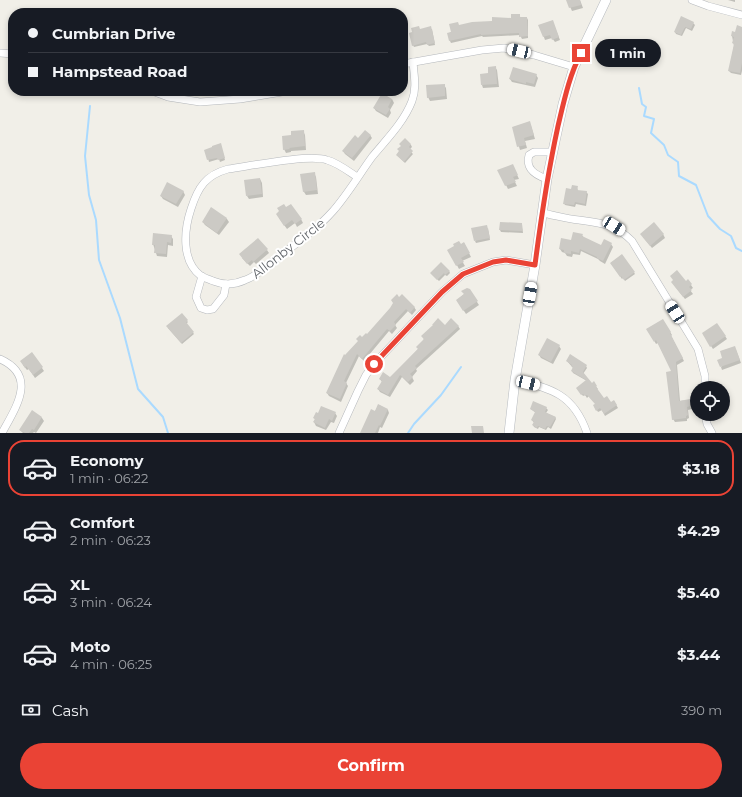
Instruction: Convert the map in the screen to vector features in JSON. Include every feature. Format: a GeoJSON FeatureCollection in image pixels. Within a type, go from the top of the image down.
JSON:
{"type":"FeatureCollection","features":[{"type":"Feature","properties":{"kind":"street"},"geometry":{"type":"LineString","coordinates":[[509,433],[515,380],[535,265],[552,152],[563,104],[574,67],[606,0]]}},
{"type":"Feature","properties":{"kind":"street"},"geometry":{"type":"LineString","coordinates":[[692,0],[742,15]]}},
{"type":"Feature","properties":{"kind":"street"},"geometry":{"type":"LineString","coordinates":[[408,63],[482,50],[504,48],[574,67]]}},
{"type":"Feature","properties":{"kind":"street","name":"Allonby Circle"},"geometry":{"type":"LineString","coordinates":[[202,276],[226,284],[246,280],[297,244],[324,221],[405,116],[413,99],[416,82],[413,62]]}},
{"type":"Feature","properties":{"kind":"street"},"geometry":{"type":"LineString","coordinates":[[165,96],[200,102],[258,96]]}},
{"type":"Feature","properties":{"kind":"street"},"geometry":{"type":"LineString","coordinates":[[547,179],[533,173],[529,166],[528,160],[529,155],[534,152],[552,152]]}},
{"type":"Feature","properties":{"kind":"street"},"geometry":{"type":"LineString","coordinates":[[226,284],[224,296],[213,309],[207,310],[201,308],[196,297],[202,276],[192,266],[187,254],[186,243],[188,216],[200,188],[209,177],[228,169],[307,158],[326,159],[341,166],[357,177]]}},
{"type":"Feature","properties":{"kind":"street"},"geometry":{"type":"LineString","coordinates":[[542,213],[614,226],[632,241],[698,349],[705,381]]}},
{"type":"Feature","properties":{"kind":"street"},"geometry":{"type":"LineString","coordinates":[[339,433],[366,375],[374,364],[442,292],[463,274],[493,262],[506,260],[535,265]]}},
{"type":"Feature","properties":{"kind":"street"},"geometry":{"type":"LineString","coordinates":[[0,359],[10,364],[16,370],[22,389],[18,404],[2,433]]}},
{"type":"Feature","properties":{"kind":"street"},"geometry":{"type":"LineString","coordinates":[[515,380],[540,386],[562,395],[575,409],[583,421],[587,433]]}},
{"type":"Feature","properties":{"kind":"street"},"geometry":{"type":"LineString","coordinates":[[706,421],[712,433]]}},
{"type":"Feature","properties":{"kind":"building"},"geometry":{"type":"Polygon","coordinates":[[[566,0],[580,0],[581,5],[569,8],[566,0]]]}},
{"type":"Feature","properties":{"kind":"building"},"geometry":{"type":"Polygon","coordinates":[[[511,14],[520,14],[520,17],[527,17],[528,36],[519,37],[519,33],[481,34],[449,41],[447,33],[451,32],[449,24],[458,22],[459,25],[472,22],[492,21],[492,17],[511,18],[511,14]]]}},
{"type":"Feature","properties":{"kind":"building"},"geometry":{"type":"Polygon","coordinates":[[[681,16],[694,22],[691,29],[685,27],[681,35],[674,32],[681,16]]]}},
{"type":"Feature","properties":{"kind":"building"},"geometry":{"type":"Polygon","coordinates":[[[553,20],[559,37],[552,40],[550,35],[543,37],[538,25],[553,20]]]}},
{"type":"Feature","properties":{"kind":"building"},"geometry":{"type":"Polygon","coordinates":[[[737,25],[742,27],[742,63],[740,73],[728,71],[734,44],[732,43],[734,37],[731,36],[732,31],[735,32],[737,25]]]}},
{"type":"Feature","properties":{"kind":"building"},"geometry":{"type":"Polygon","coordinates":[[[419,26],[420,29],[431,26],[435,43],[427,45],[426,42],[412,46],[409,33],[412,32],[411,28],[419,26]]]}},
{"type":"Feature","properties":{"kind":"building"},"geometry":{"type":"Polygon","coordinates":[[[496,66],[497,84],[481,85],[480,74],[488,73],[488,67],[496,66]]]}},
{"type":"Feature","properties":{"kind":"building"},"geometry":{"type":"Polygon","coordinates":[[[513,67],[537,74],[534,84],[526,82],[526,84],[509,79],[513,67]]]}},
{"type":"Feature","properties":{"kind":"building"},"geometry":{"type":"Polygon","coordinates":[[[445,84],[445,96],[427,98],[426,85],[445,84]]]}},
{"type":"Feature","properties":{"kind":"building"},"geometry":{"type":"Polygon","coordinates":[[[380,96],[387,96],[392,99],[388,107],[390,109],[386,115],[373,108],[380,96]]]}},
{"type":"Feature","properties":{"kind":"building"},"geometry":{"type":"Polygon","coordinates":[[[530,121],[534,135],[524,138],[526,145],[517,147],[512,127],[530,121]]]}},
{"type":"Feature","properties":{"kind":"building"},"geometry":{"type":"Polygon","coordinates":[[[304,130],[305,146],[283,150],[282,136],[291,135],[291,131],[304,130]]]}},
{"type":"Feature","properties":{"kind":"building"},"geometry":{"type":"Polygon","coordinates":[[[365,130],[371,135],[352,158],[342,151],[355,135],[358,138],[365,130]]]}},
{"type":"Feature","properties":{"kind":"building"},"geometry":{"type":"Polygon","coordinates":[[[405,138],[411,144],[409,147],[413,151],[404,162],[396,155],[399,151],[397,149],[401,146],[399,144],[405,138]]]}},
{"type":"Feature","properties":{"kind":"building"},"geometry":{"type":"Polygon","coordinates":[[[221,143],[225,158],[218,160],[217,158],[207,160],[204,150],[221,143]]]}},
{"type":"Feature","properties":{"kind":"building"},"geometry":{"type":"Polygon","coordinates":[[[513,164],[518,175],[513,177],[516,182],[505,186],[497,170],[513,164]]]}},
{"type":"Feature","properties":{"kind":"building"},"geometry":{"type":"Polygon","coordinates":[[[315,172],[317,190],[303,192],[300,174],[315,172]]]}},
{"type":"Feature","properties":{"kind":"building"},"geometry":{"type":"Polygon","coordinates":[[[260,178],[262,194],[246,196],[244,180],[260,178]]]}},
{"type":"Feature","properties":{"kind":"building"},"geometry":{"type":"Polygon","coordinates":[[[167,182],[184,191],[176,204],[160,196],[167,182]]]}},
{"type":"Feature","properties":{"kind":"building"},"geometry":{"type":"Polygon","coordinates":[[[572,185],[578,186],[577,190],[587,191],[585,204],[575,202],[574,205],[563,204],[566,188],[571,189],[572,185]]]}},
{"type":"Feature","properties":{"kind":"building"},"geometry":{"type":"Polygon","coordinates":[[[284,204],[286,207],[291,204],[302,219],[295,224],[292,220],[284,226],[276,214],[279,211],[277,208],[284,204]]]}},
{"type":"Feature","properties":{"kind":"building"},"geometry":{"type":"Polygon","coordinates":[[[211,207],[227,218],[217,233],[202,222],[211,207]]]}},
{"type":"Feature","properties":{"kind":"building"},"geometry":{"type":"Polygon","coordinates":[[[500,222],[522,223],[522,231],[499,230],[500,222]]]}},
{"type":"Feature","properties":{"kind":"building"},"geometry":{"type":"Polygon","coordinates":[[[654,222],[664,234],[650,246],[640,234],[654,222]]]}},
{"type":"Feature","properties":{"kind":"building"},"geometry":{"type":"Polygon","coordinates":[[[487,225],[490,238],[474,241],[471,228],[487,225]]]}},
{"type":"Feature","properties":{"kind":"building"},"geometry":{"type":"Polygon","coordinates":[[[573,232],[583,234],[582,236],[601,245],[604,239],[612,243],[603,261],[580,249],[579,253],[571,251],[571,254],[564,253],[564,250],[559,249],[561,238],[571,240],[573,232]]]}},
{"type":"Feature","properties":{"kind":"building"},"geometry":{"type":"Polygon","coordinates":[[[153,233],[172,235],[171,243],[167,242],[166,254],[154,253],[155,245],[152,245],[153,233]]]}},
{"type":"Feature","properties":{"kind":"building"},"geometry":{"type":"Polygon","coordinates":[[[258,238],[268,249],[253,262],[252,260],[247,264],[239,254],[258,238]]]}},
{"type":"Feature","properties":{"kind":"building"},"geometry":{"type":"Polygon","coordinates":[[[459,241],[461,244],[464,242],[470,253],[461,258],[464,262],[456,266],[447,250],[459,241]]]}},
{"type":"Feature","properties":{"kind":"building"},"geometry":{"type":"Polygon","coordinates":[[[622,254],[635,272],[624,280],[610,263],[622,254]]]}},
{"type":"Feature","properties":{"kind":"building"},"geometry":{"type":"Polygon","coordinates":[[[441,262],[450,271],[445,275],[444,273],[437,280],[430,273],[441,262]]]}},
{"type":"Feature","properties":{"kind":"building"},"geometry":{"type":"Polygon","coordinates":[[[677,270],[686,281],[688,279],[692,284],[689,287],[692,290],[683,297],[671,282],[673,280],[670,276],[677,270]]]}},
{"type":"Feature","properties":{"kind":"building"},"geometry":{"type":"Polygon","coordinates":[[[467,288],[470,289],[478,301],[463,311],[456,300],[464,294],[461,291],[467,288]]]}},
{"type":"Feature","properties":{"kind":"building"},"geometry":{"type":"Polygon","coordinates":[[[397,294],[399,297],[402,294],[415,307],[410,313],[406,309],[394,322],[396,325],[390,331],[387,329],[362,359],[357,354],[344,381],[347,383],[340,399],[326,393],[344,354],[345,355],[358,341],[356,339],[360,335],[362,337],[366,333],[367,334],[390,308],[393,303],[391,300],[397,294]]]}},
{"type":"Feature","properties":{"kind":"building"},"geometry":{"type":"Polygon","coordinates":[[[182,313],[188,320],[186,322],[194,332],[181,343],[166,326],[182,313]]]}},
{"type":"Feature","properties":{"kind":"building"},"geometry":{"type":"Polygon","coordinates":[[[438,318],[445,325],[451,318],[459,326],[415,366],[417,368],[410,374],[413,377],[408,382],[400,375],[388,395],[377,389],[382,381],[379,379],[383,372],[390,377],[418,349],[416,347],[424,339],[421,336],[438,318]]]}},
{"type":"Feature","properties":{"kind":"building"},"geometry":{"type":"Polygon","coordinates":[[[663,319],[683,358],[676,362],[679,401],[690,399],[690,406],[687,407],[688,415],[686,418],[672,420],[666,372],[671,371],[656,340],[654,342],[646,329],[663,319]]]}},
{"type":"Feature","properties":{"kind":"building"},"geometry":{"type":"Polygon","coordinates":[[[717,323],[726,336],[710,347],[702,333],[717,323]]]}},
{"type":"Feature","properties":{"kind":"building"},"geometry":{"type":"Polygon","coordinates":[[[547,338],[560,345],[551,362],[538,355],[547,338]]]}},
{"type":"Feature","properties":{"kind":"building"},"geometry":{"type":"Polygon","coordinates":[[[735,346],[740,360],[720,367],[717,360],[722,358],[720,351],[735,346]]]}},
{"type":"Feature","properties":{"kind":"building"},"geometry":{"type":"Polygon","coordinates":[[[32,352],[43,367],[33,375],[20,361],[32,352]]]}},
{"type":"Feature","properties":{"kind":"building"},"geometry":{"type":"Polygon","coordinates":[[[570,354],[587,365],[583,372],[592,383],[594,381],[597,386],[596,387],[604,398],[607,396],[611,402],[614,400],[617,405],[604,414],[600,408],[596,411],[593,405],[595,404],[587,395],[581,395],[576,388],[586,380],[571,371],[573,367],[571,366],[572,365],[566,361],[570,354]]]}},
{"type":"Feature","properties":{"kind":"building"},"geometry":{"type":"Polygon","coordinates":[[[533,401],[547,407],[545,412],[556,417],[550,427],[547,426],[545,429],[538,426],[537,428],[532,425],[534,422],[531,420],[535,412],[530,409],[533,401]]]}},
{"type":"Feature","properties":{"kind":"building"},"geometry":{"type":"Polygon","coordinates":[[[378,404],[388,409],[380,426],[379,425],[375,433],[360,433],[371,409],[375,411],[378,404]]]}},
{"type":"Feature","properties":{"kind":"building"},"geometry":{"type":"Polygon","coordinates":[[[321,406],[336,412],[332,421],[329,419],[325,428],[313,422],[316,412],[318,413],[321,406]]]}},
{"type":"Feature","properties":{"kind":"building"},"geometry":{"type":"Polygon","coordinates":[[[32,410],[42,417],[34,430],[32,429],[29,433],[25,433],[19,430],[32,410]]]}},
{"type":"Feature","properties":{"kind":"building"},"geometry":{"type":"Polygon","coordinates":[[[471,426],[483,426],[484,433],[472,433],[471,426]]]}},
{"type":"Feature","properties":{"kind":"waterway"},"geometry":{"type":"LineString","coordinates":[[639,88],[642,104],[646,107],[644,116],[654,119],[651,133],[664,145],[668,155],[678,162],[679,176],[696,185],[708,216],[720,229],[731,236],[736,248],[742,251]]}},
{"type":"Feature","properties":{"kind":"waterway"},"geometry":{"type":"LineString","coordinates":[[90,106],[85,156],[89,195],[96,220],[99,260],[120,318],[138,389],[163,417],[168,433]]}},
{"type":"Feature","properties":{"kind":"waterway"},"geometry":{"type":"LineString","coordinates":[[408,433],[414,424],[441,395],[461,367]]}},
{"type":"Feature","properties":{"kind":"route"},"geometry":{"type":"LineString","coordinates":[[374,364],[442,292],[463,274],[493,262],[506,260],[535,265],[545,190],[552,152],[563,104],[574,67],[581,53]]}}]}
